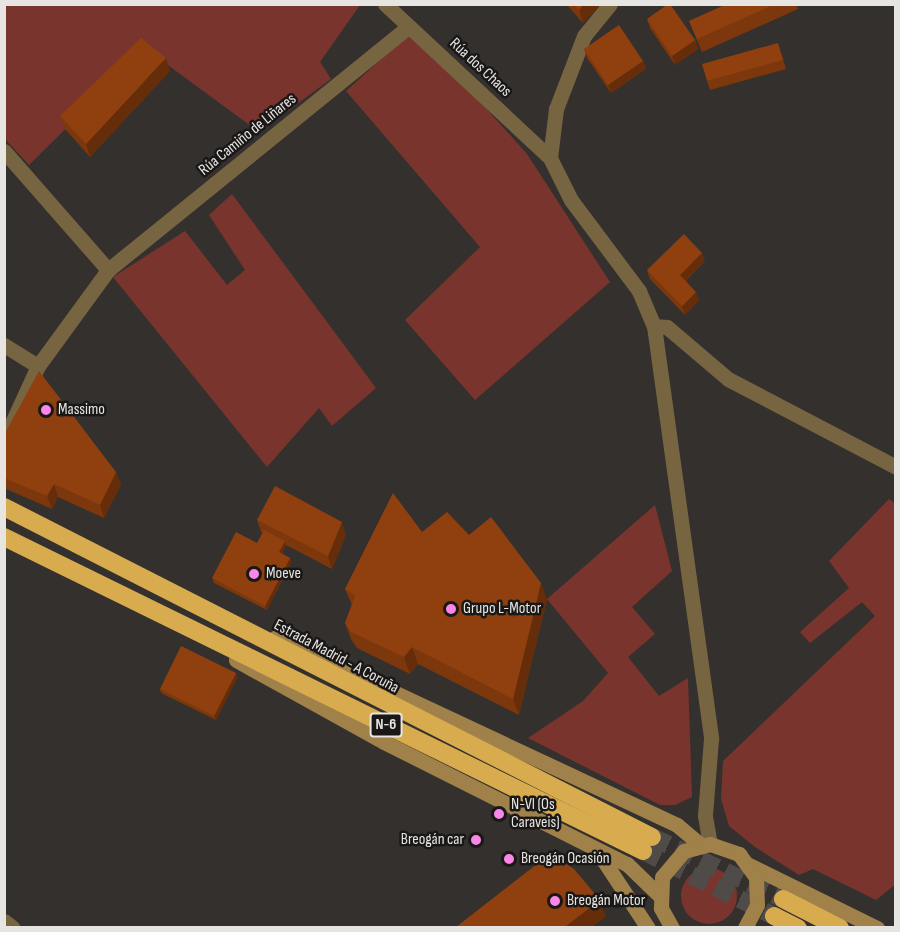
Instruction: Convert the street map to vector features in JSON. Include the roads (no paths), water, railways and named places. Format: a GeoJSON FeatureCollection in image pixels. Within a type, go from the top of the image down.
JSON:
{"type":"FeatureCollection","features":[{"type":"Feature","properties":{"kind":"highway","name":"Estrada Madrid - A Coruña"},"geometry":{"type":"LineString","coordinates":[[4,507],[153,581],[647,844],[129,599],[4,537]]}},
{"type":"Feature","properties":{"kind":"highway"},"geometry":{"type":"LineString","coordinates":[[783,899],[840,927]]}},
{"type":"Feature","properties":{"kind":"highway"},"geometry":{"type":"LineString","coordinates":[[774,916],[798,927]]}},
{"type":"Feature","properties":{"kind":"main road"},"geometry":{"type":"LineString","coordinates":[[153,581],[377,681],[677,825],[706,845],[732,850],[749,865],[877,927]]}},
{"type":"Feature","properties":{"kind":"main road"},"geometry":{"type":"LineString","coordinates":[[129,599],[384,742],[632,867],[659,895],[672,927]]}},
{"type":"Feature","properties":{"kind":"main road"},"geometry":{"type":"LineString","coordinates":[[659,895],[671,862],[706,845]]}},
{"type":"Feature","properties":{"kind":"main road"},"geometry":{"type":"LineString","coordinates":[[594,848],[648,927]]}},
{"type":"Feature","properties":{"kind":"main road"},"geometry":{"type":"LineString","coordinates":[[745,927],[759,891],[749,865]]}},
{"type":"Feature","properties":{"kind":"street","name":"Rúa dos Chaos"},"geometry":{"type":"LineString","coordinates":[[385,4],[550,158]]}},
{"type":"Feature","properties":{"kind":"street"},"geometry":{"type":"LineString","coordinates":[[610,4],[584,36],[556,109],[550,158],[571,200],[639,291],[654,326],[711,739],[705,816],[706,845]]}},
{"type":"Feature","properties":{"kind":"street","name":"Rúa Camiño de Liñares"},"geometry":{"type":"LineString","coordinates":[[4,440],[38,366],[108,270],[409,26]]}},
{"type":"Feature","properties":{"kind":"street"},"geometry":{"type":"LineString","coordinates":[[4,151],[108,270]]}},
{"type":"Feature","properties":{"kind":"street"},"geometry":{"type":"LineString","coordinates":[[654,326],[667,327],[728,379],[896,467]]}},
{"type":"Feature","properties":{"kind":"street"},"geometry":{"type":"LineString","coordinates":[[4,345],[38,366]]}},
{"type":"Feature","properties":{"kind":"street"},"geometry":{"type":"LineString","coordinates":[[4,921],[13,927]]}},
{"type":"Feature","properties":{"kind":"tunnel"},"geometry":{"type":"LineString","coordinates":[[652,837],[783,899]]}},
{"type":"Feature","properties":{"kind":"tunnel"},"geometry":{"type":"LineString","coordinates":[[643,851],[774,916]]}},
{"type":"Feature","properties":{"kind":"place","name":"Massimo"},"geometry":{"type":"Point","coordinates":[46,410]}},
{"type":"Feature","properties":{"kind":"place","name":"Moeve"},"geometry":{"type":"Point","coordinates":[254,574]}},
{"type":"Feature","properties":{"kind":"place","name":"Grupo L-Motor"},"geometry":{"type":"Point","coordinates":[451,609]}},
{"type":"Feature","properties":{"kind":"place","name":"N-VI (Os Caraveis)"},"geometry":{"type":"Point","coordinates":[499,814]}},
{"type":"Feature","properties":{"kind":"place","name":"Breogán car"},"geometry":{"type":"Point","coordinates":[476,840]}},
{"type":"Feature","properties":{"kind":"place","name":"Breogán Ocasión"},"geometry":{"type":"Point","coordinates":[509,859]}},
{"type":"Feature","properties":{"kind":"place","name":"Breogán Motor"},"geometry":{"type":"Point","coordinates":[555,901]}}]}
